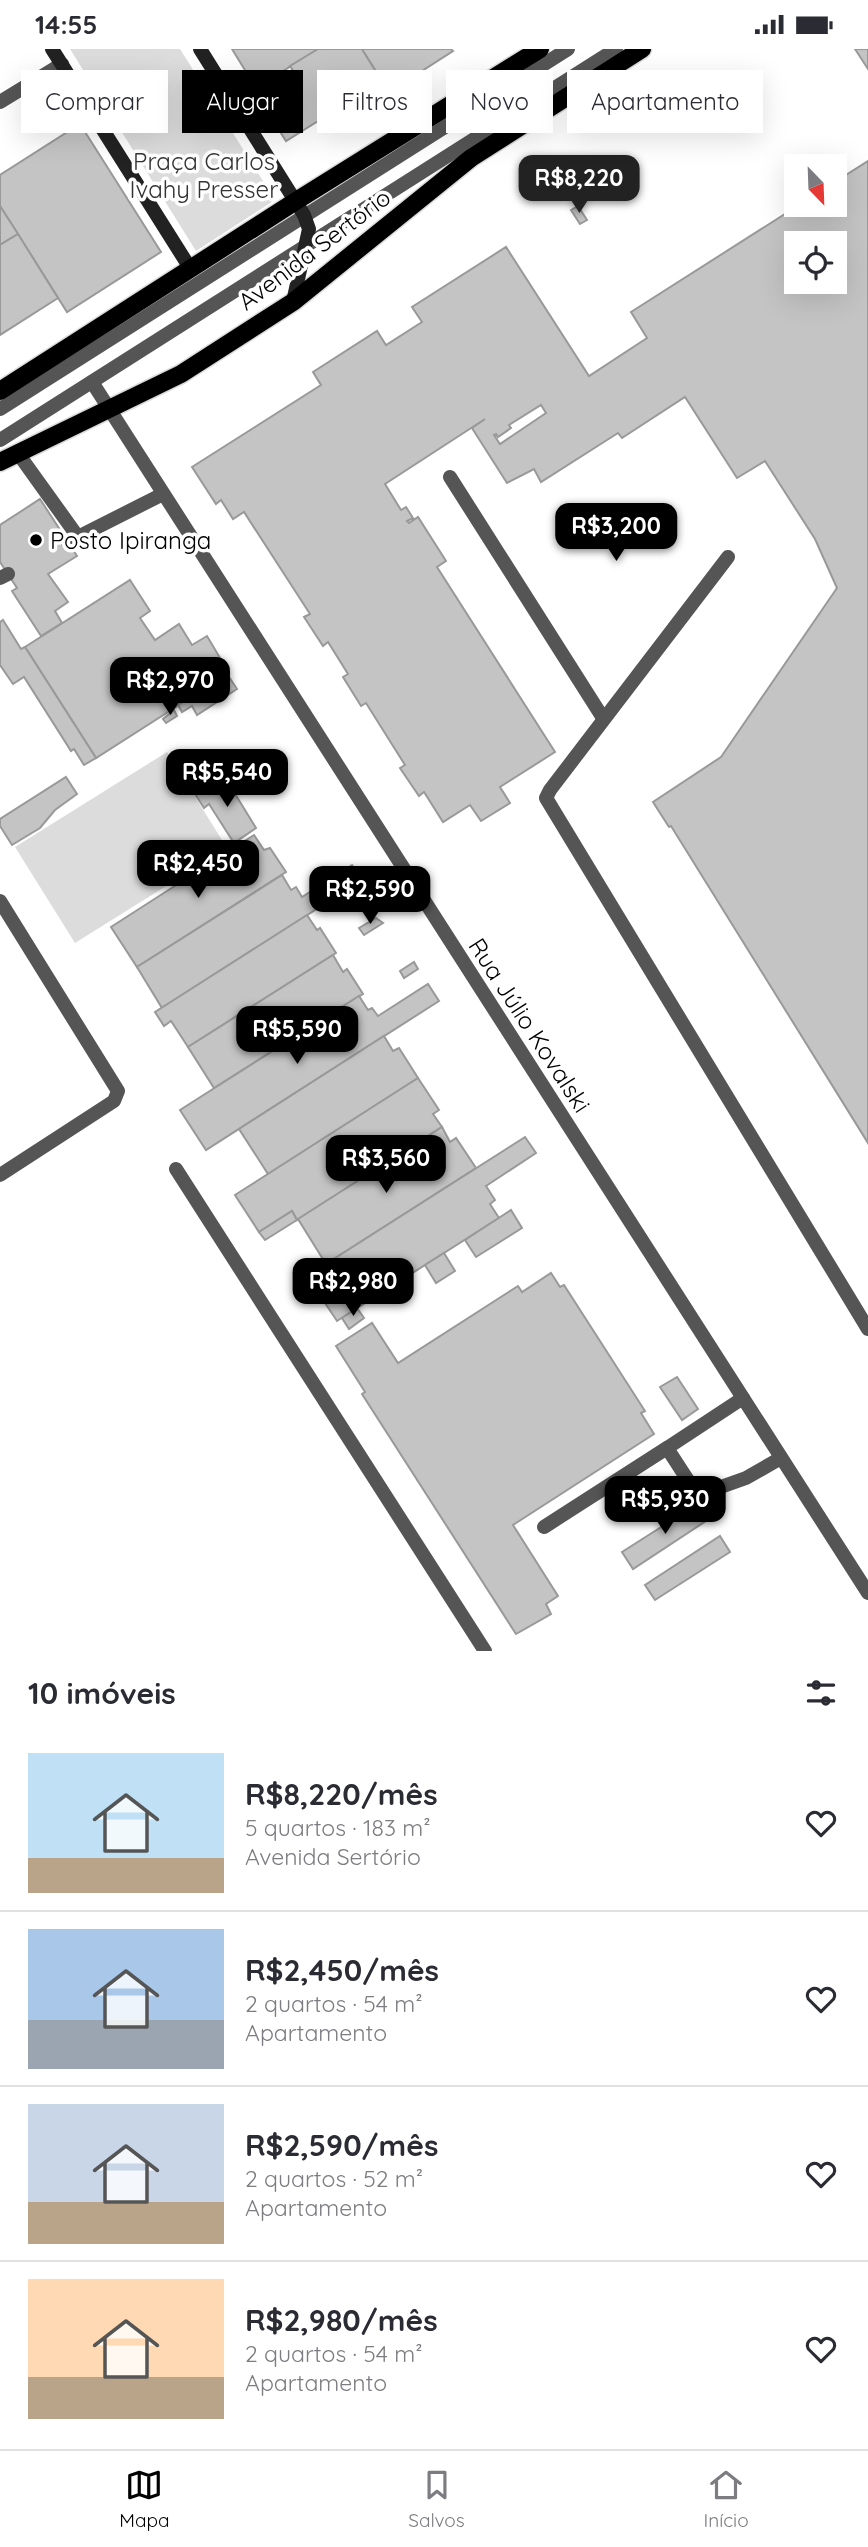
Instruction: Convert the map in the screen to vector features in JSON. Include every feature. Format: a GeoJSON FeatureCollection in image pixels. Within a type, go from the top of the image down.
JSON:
{"type":"FeatureCollection","features":[{"type":"Feature","properties":{"kind":"main road"},"geometry":{"type":"LineString","coordinates":[[52,49],[190,268]]}},
{"type":"Feature","properties":{"kind":"main road"},"geometry":{"type":"LineString","coordinates":[[200,49],[300,208],[309,229],[293,302]]}},
{"type":"Feature","properties":{"kind":"main road","name":"Avenida Sertório"},"geometry":{"type":"LineString","coordinates":[[0,391],[190,268],[300,208],[540,49]]}},
{"type":"Feature","properties":{"kind":"main road","name":"Avenida Sertório"},"geometry":{"type":"LineString","coordinates":[[0,462],[181,374],[293,302],[471,158],[642,49]]}},
{"type":"Feature","properties":{"kind":"street"},"geometry":{"type":"LineString","coordinates":[[0,409],[300,208],[568,49]]}},
{"type":"Feature","properties":{"kind":"street"},"geometry":{"type":"LineString","coordinates":[[0,440],[616,49]]}},
{"type":"Feature","properties":{"kind":"street"},"geometry":{"type":"LineString","coordinates":[[0,102],[62,64]]}},
{"type":"Feature","properties":{"kind":"street","name":"Rua Júlio Kovalski"},"geometry":{"type":"LineString","coordinates":[[92,382],[868,1593]]}},
{"type":"Feature","properties":{"kind":"street"},"geometry":{"type":"LineString","coordinates":[[17,452],[73,540],[163,494]]}},
{"type":"Feature","properties":{"kind":"street"},"geometry":{"type":"LineString","coordinates":[[450,477],[603,718]]}},
{"type":"Feature","properties":{"kind":"street"},"geometry":{"type":"LineString","coordinates":[[728,557],[550,789],[547,794],[548,803],[868,1329]]}},
{"type":"Feature","properties":{"kind":"street"},"geometry":{"type":"LineString","coordinates":[[0,901],[118,1091],[114,1101],[0,1175]]}},
{"type":"Feature","properties":{"kind":"street"},"geometry":{"type":"LineString","coordinates":[[176,1169],[485,1651]]}},
{"type":"Feature","properties":{"kind":"street"},"geometry":{"type":"LineString","coordinates":[[544,1527],[743,1398]]}},
{"type":"Feature","properties":{"kind":"street"},"geometry":{"type":"LineString","coordinates":[[667,1448],[693,1488],[701,1494],[746,1478],[781,1458]]}},
{"type":"Feature","properties":{"kind":"green space","name":"Praça Carlos Ivahy Presser"},"geometry":{"type":"Polygon","coordinates":[[[70,49],[180,49],[193,70],[182,70],[182,133],[233,133],[275,200],[196,251],[122,133],[168,133],[168,70],[83,70],[70,49]]]}},
{"type":"Feature","properties":{"kind":"green space"},"geometry":{"type":"Polygon","coordinates":[[[167,752],[227,848],[75,943],[15,847],[167,752]]]}},
{"type":"Feature","properties":{"kind":"building"},"geometry":{"type":"Polygon","coordinates":[[[232,49],[318,49],[285,70],[245,70],[232,49]]]}},
{"type":"Feature","properties":{"kind":"building"},"geometry":{"type":"Polygon","coordinates":[[[318,49],[362,49],[375,70],[317,70],[317,122],[303,130],[303,70],[293,70],[290,66],[318,49]]]}},
{"type":"Feature","properties":{"kind":"building"},"geometry":{"type":"Polygon","coordinates":[[[362,49],[453,51],[423,70],[375,70],[362,49]]]}},
{"type":"Feature","properties":{"kind":"building"},"geometry":{"type":"Polygon","coordinates":[[[855,49],[868,49],[868,69],[855,49]]]}},
{"type":"Feature","properties":{"kind":"building"},"geometry":{"type":"Polygon","coordinates":[[[66,133],[86,133],[161,252],[67,312],[0,206],[0,175],[66,133]]]}},
{"type":"Feature","properties":{"kind":"building"},"geometry":{"type":"Polygon","coordinates":[[[281,133],[299,133],[286,141],[281,133]]]}},
{"type":"Feature","properties":{"kind":"building"},"geometry":{"type":"Polygon","coordinates":[[[868,161],[868,1143],[671,826],[669,827],[653,802],[721,757],[837,588],[815,539],[765,461],[737,478],[685,397],[622,438],[618,433],[541,482],[534,469],[507,483],[472,428],[485,419],[385,484],[401,510],[406,507],[413,518],[407,521],[409,523],[418,517],[446,561],[437,567],[555,752],[500,787],[510,803],[481,821],[470,805],[443,822],[424,792],[419,796],[400,768],[405,765],[366,703],[361,706],[343,677],[348,674],[328,642],[323,646],[304,617],[310,614],[244,512],[233,519],[221,500],[216,504],[192,467],[321,385],[313,372],[377,331],[386,345],[422,322],[412,307],[506,247],[589,376],[647,338],[631,312],[784,215],[784,217],[847,217],[847,174],[868,161]],[[541,405],[509,425],[511,428],[498,437],[494,435],[500,444],[546,413],[541,405]]]}},
{"type":"Feature","properties":{"kind":"building"},"geometry":{"type":"Polygon","coordinates":[[[0,206],[18,234],[0,245],[0,206]]]}},
{"type":"Feature","properties":{"kind":"building"},"geometry":{"type":"Polygon","coordinates":[[[578,206],[587,220],[580,224],[571,210],[578,206]]]}},
{"type":"Feature","properties":{"kind":"building"},"geometry":{"type":"Polygon","coordinates":[[[18,234],[58,298],[0,335],[0,245],[18,234]]]}},
{"type":"Feature","properties":{"kind":"building"},"geometry":{"type":"Polygon","coordinates":[[[40,499],[77,556],[48,574],[68,602],[55,611],[62,623],[41,636],[12,591],[17,588],[0,562],[0,525],[40,499]]]}},
{"type":"Feature","properties":{"kind":"building"},"geometry":{"type":"Polygon","coordinates":[[[130,580],[150,611],[140,618],[155,640],[179,624],[192,645],[207,636],[229,673],[96,758],[25,647],[130,580]]]}},
{"type":"Feature","properties":{"kind":"building"},"geometry":{"type":"Polygon","coordinates":[[[3,620],[21,649],[25,647],[96,758],[84,765],[74,749],[71,751],[24,677],[13,684],[0,665],[0,622],[3,620]]]}},
{"type":"Feature","properties":{"kind":"building"},"geometry":{"type":"Polygon","coordinates":[[[227,674],[237,689],[197,715],[192,706],[182,712],[178,705],[227,674]]]}},
{"type":"Feature","properties":{"kind":"building"},"geometry":{"type":"Polygon","coordinates":[[[174,710],[177,716],[166,723],[163,719],[174,710]]]}},
{"type":"Feature","properties":{"kind":"building"},"geometry":{"type":"Polygon","coordinates":[[[224,776],[256,828],[234,843],[209,804],[204,808],[195,794],[224,776]]]}},
{"type":"Feature","properties":{"kind":"building"},"geometry":{"type":"Polygon","coordinates":[[[66,777],[77,794],[55,810],[40,828],[12,845],[0,826],[0,819],[66,777]]]}},
{"type":"Feature","properties":{"kind":"building"},"geometry":{"type":"Polygon","coordinates":[[[254,835],[264,850],[270,848],[286,872],[137,967],[111,927],[254,835]]]}},
{"type":"Feature","properties":{"kind":"building"},"geometry":{"type":"Polygon","coordinates":[[[352,865],[362,880],[162,1008],[137,967],[282,875],[291,890],[296,887],[302,897],[352,865]]]}},
{"type":"Feature","properties":{"kind":"building"},"geometry":{"type":"Polygon","coordinates":[[[307,915],[317,930],[320,928],[336,953],[188,1047],[171,1021],[164,1026],[155,1012],[307,915]]]}},
{"type":"Feature","properties":{"kind":"building"},"geometry":{"type":"Polygon","coordinates":[[[376,918],[383,923],[364,935],[359,928],[376,918]]]}},
{"type":"Feature","properties":{"kind":"building"},"geometry":{"type":"Polygon","coordinates":[[[333,955],[343,972],[347,969],[363,994],[214,1088],[188,1047],[333,955]]]}},
{"type":"Feature","properties":{"kind":"building"},"geometry":{"type":"Polygon","coordinates":[[[414,962],[418,969],[404,978],[400,971],[414,962]]]}},
{"type":"Feature","properties":{"kind":"building"},"geometry":{"type":"Polygon","coordinates":[[[428,984],[439,1001],[206,1150],[180,1110],[359,996],[368,1010],[372,1008],[378,1016],[428,984]]]}},
{"type":"Feature","properties":{"kind":"building"},"geometry":{"type":"Polygon","coordinates":[[[384,1036],[393,1051],[399,1048],[418,1078],[268,1174],[239,1129],[384,1036]]]}},
{"type":"Feature","properties":{"kind":"building"},"geometry":{"type":"Polygon","coordinates":[[[418,1078],[439,1110],[433,1114],[442,1127],[297,1220],[292,1211],[259,1232],[235,1195],[418,1078]]]}},
{"type":"Feature","properties":{"kind":"building"},"geometry":{"type":"Polygon","coordinates":[[[442,1127],[450,1142],[456,1138],[476,1168],[326,1264],[298,1219],[442,1127]]]}},
{"type":"Feature","properties":{"kind":"building"},"geometry":{"type":"Polygon","coordinates":[[[525,1137],[536,1153],[486,1186],[495,1200],[490,1204],[499,1218],[337,1321],[307,1276],[525,1137]]]}},
{"type":"Feature","properties":{"kind":"building"},"geometry":{"type":"Polygon","coordinates":[[[511,1210],[522,1228],[476,1257],[465,1240],[511,1210]]]}},
{"type":"Feature","properties":{"kind":"building"},"geometry":{"type":"Polygon","coordinates":[[[292,1211],[297,1220],[265,1240],[259,1232],[292,1211]]]}},
{"type":"Feature","properties":{"kind":"building"},"geometry":{"type":"Polygon","coordinates":[[[444,1253],[455,1271],[436,1283],[425,1265],[444,1253]]]}},
{"type":"Feature","properties":{"kind":"building"},"geometry":{"type":"Polygon","coordinates":[[[551,1273],[560,1287],[564,1285],[645,1411],[641,1413],[654,1434],[513,1525],[558,1596],[546,1604],[551,1614],[516,1634],[362,1394],[365,1392],[336,1346],[372,1323],[398,1363],[518,1286],[522,1292],[551,1273]]]}},
{"type":"Feature","properties":{"kind":"building"},"geometry":{"type":"Polygon","coordinates":[[[357,1308],[364,1318],[349,1329],[342,1318],[357,1308]]]}},
{"type":"Feature","properties":{"kind":"building"},"geometry":{"type":"Polygon","coordinates":[[[677,1377],[698,1409],[682,1420],[660,1387],[677,1377]]]}},
{"type":"Feature","properties":{"kind":"building"},"geometry":{"type":"Polygon","coordinates":[[[699,1503],[709,1519],[633,1569],[622,1552],[699,1503]]]}},
{"type":"Feature","properties":{"kind":"building"},"geometry":{"type":"Polygon","coordinates":[[[720,1536],[730,1552],[655,1600],[645,1585],[720,1536]]]}},
{"type":"Feature","properties":{"kind":"place","name":"Posto Ipiranga"},"geometry":{"type":"Point","coordinates":[36,540]}}]}
